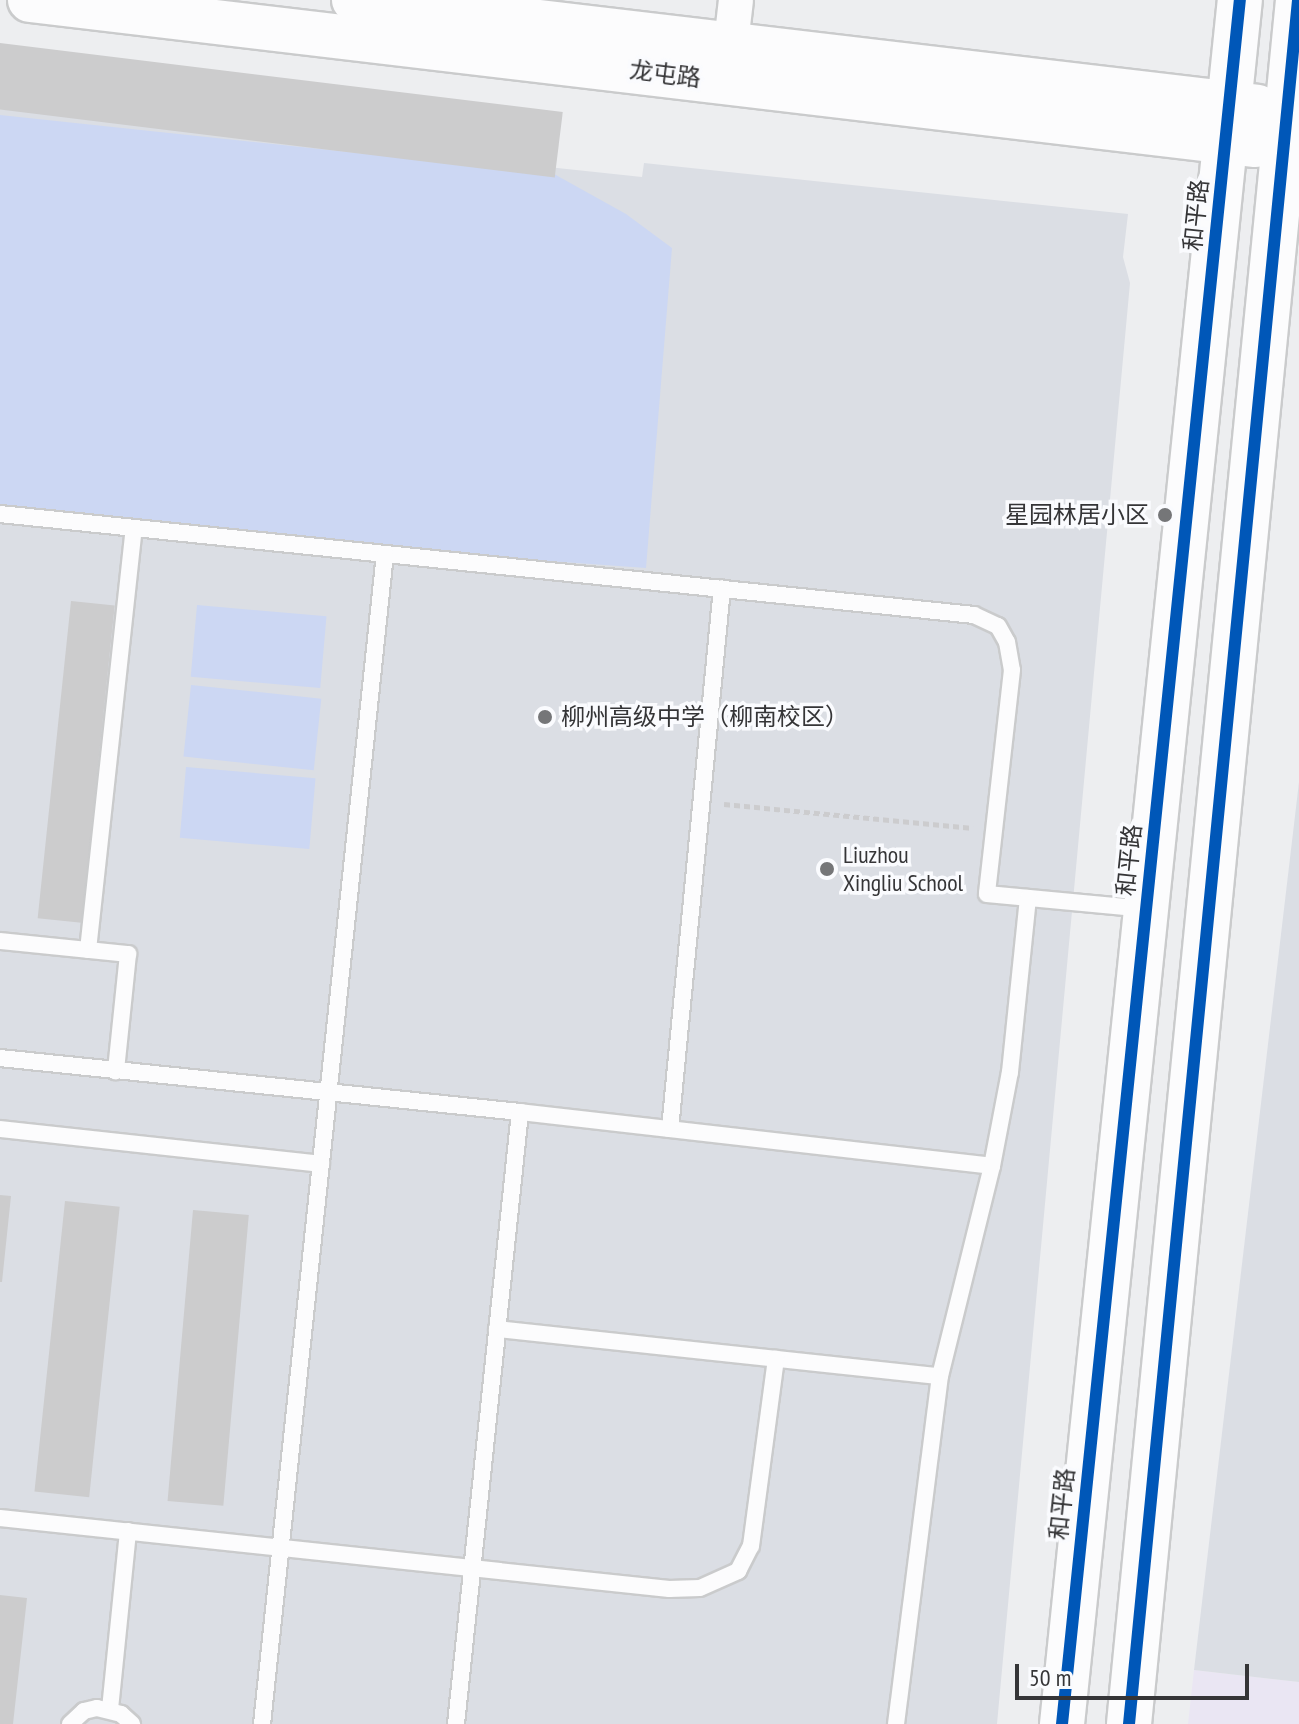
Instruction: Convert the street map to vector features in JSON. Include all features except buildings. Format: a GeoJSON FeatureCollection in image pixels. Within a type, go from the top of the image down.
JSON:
{"type":"FeatureCollection","features":[{"type":"Feature","properties":{"kind":"main road","name":"龙屯路"},"geometry":{"type":"LineString","coordinates":[[30,0],[729,62],[1228,120],[1291,133]]}},
{"type":"Feature","properties":{"kind":"main road","name":"龙屯路"},"geometry":{"type":"LineString","coordinates":[[354,0],[729,62]]}},
{"type":"Feature","properties":{"kind":"main road","name":"和平路"},"geometry":{"type":"LineString","coordinates":[[1062,1724],[1240,0]]}},
{"type":"Feature","properties":{"kind":"main road"},"geometry":{"type":"LineString","coordinates":[[1129,1724],[1291,133],[1298,0]]}},
{"type":"Feature","properties":{"kind":"street"},"geometry":{"type":"LineString","coordinates":[[729,62],[736,0]]}},
{"type":"Feature","properties":{"kind":"lane"},"geometry":{"type":"LineString","coordinates":[[0,514],[974,615],[998,626],[1007,642],[1012,670],[987,894],[1146,909]]}},
{"type":"Feature","properties":{"kind":"lane"},"geometry":{"type":"LineString","coordinates":[[88,950],[134,528]]}},
{"type":"Feature","properties":{"kind":"lane"},"geometry":{"type":"LineString","coordinates":[[262,1724],[385,554]]}},
{"type":"Feature","properties":{"kind":"lane"},"geometry":{"type":"LineString","coordinates":[[670,1129],[722,588]]}},
{"type":"Feature","properties":{"kind":"lane"},"geometry":{"type":"LineString","coordinates":[[896,1724],[940,1376],[992,1166],[1010,1072],[1028,898]]}},
{"type":"Feature","properties":{"kind":"lane"},"geometry":{"type":"LineString","coordinates":[[0,941],[128,954],[116,1071]]}},
{"type":"Feature","properties":{"kind":"lane"},"geometry":{"type":"LineString","coordinates":[[0,1058],[520,1112],[992,1166]]}},
{"type":"Feature","properties":{"kind":"lane"},"geometry":{"type":"LineString","coordinates":[[456,1724],[520,1112]]}},
{"type":"Feature","properties":{"kind":"lane"},"geometry":{"type":"LineString","coordinates":[[0,1129],[321,1164]]}},
{"type":"Feature","properties":{"kind":"lane"},"geometry":{"type":"LineString","coordinates":[[497,1329],[940,1376]]}},
{"type":"Feature","properties":{"kind":"lane"},"geometry":{"type":"LineString","coordinates":[[0,1518],[669,1589],[700,1588],[738,1571],[751,1546],[776,1359]]}},
{"type":"Feature","properties":{"kind":"lane"},"geometry":{"type":"LineString","coordinates":[[110,1709],[128,1531]]}},
{"type":"Feature","properties":{"kind":"lane"},"geometry":{"type":"LineString","coordinates":[[70,1724],[84,1711],[110,1709],[132,1724]]}},
{"type":"Feature","properties":{"kind":"path"},"geometry":{"type":"LineString","coordinates":[[701,802],[994,830]]}},
{"type":"Feature","properties":{"kind":"shaded area","name":"柳州高级中学（柳南校区）"},"geometry":{"type":"Polygon","coordinates":[[[0,109],[642,177],[644,163],[1128,214],[1123,257],[1130,283],[997,1724],[0,1724],[0,109]]]}},
{"type":"Feature","properties":{"kind":"shaded area"},"geometry":{"type":"Polygon","coordinates":[[[0,115],[554,174],[626,214],[672,248],[646,568],[0,521],[0,115]]]}},
{"type":"Feature","properties":{"kind":"shaded area"},"geometry":{"type":"Polygon","coordinates":[[[197,605],[327,616],[320,688],[191,677],[197,605]]]}},
{"type":"Feature","properties":{"kind":"shaded area"},"geometry":{"type":"Polygon","coordinates":[[[191,685],[321,699],[314,770],[183,757],[191,685]]]}},
{"type":"Feature","properties":{"kind":"shaded area"},"geometry":{"type":"Polygon","coordinates":[[[186,767],[316,778],[309,849],[180,838],[186,767]]]}},
{"type":"Feature","properties":{"kind":"shaded area"},"geometry":{"type":"Polygon","coordinates":[[[1299,782],[1299,1682],[1194,1670],[1299,782]]]}},
{"type":"Feature","properties":{"kind":"shaded area"},"geometry":{"type":"Polygon","coordinates":[[[1194,1670],[1299,1682],[1299,1724],[1188,1724],[1194,1670]]]}},
{"type":"Feature","properties":{"kind":"cycle path"},"geometry":{"type":"LineString","coordinates":[[1062,1724],[1240,0]]}},
{"type":"Feature","properties":{"kind":"cycle path"},"geometry":{"type":"LineString","coordinates":[[1129,1724],[1298,0]]}},
{"type":"Feature","properties":{"kind":"place","name":"星园林居小区"},"geometry":{"type":"Point","coordinates":[1165,515]}},
{"type":"Feature","properties":{"kind":"place","name":"柳州高级中学（柳南校区）"},"geometry":{"type":"Point","coordinates":[545,717]}},
{"type":"Feature","properties":{"kind":"place","name":"Liuzhou Xingliu School"},"geometry":{"type":"Point","coordinates":[827,869]}}]}
